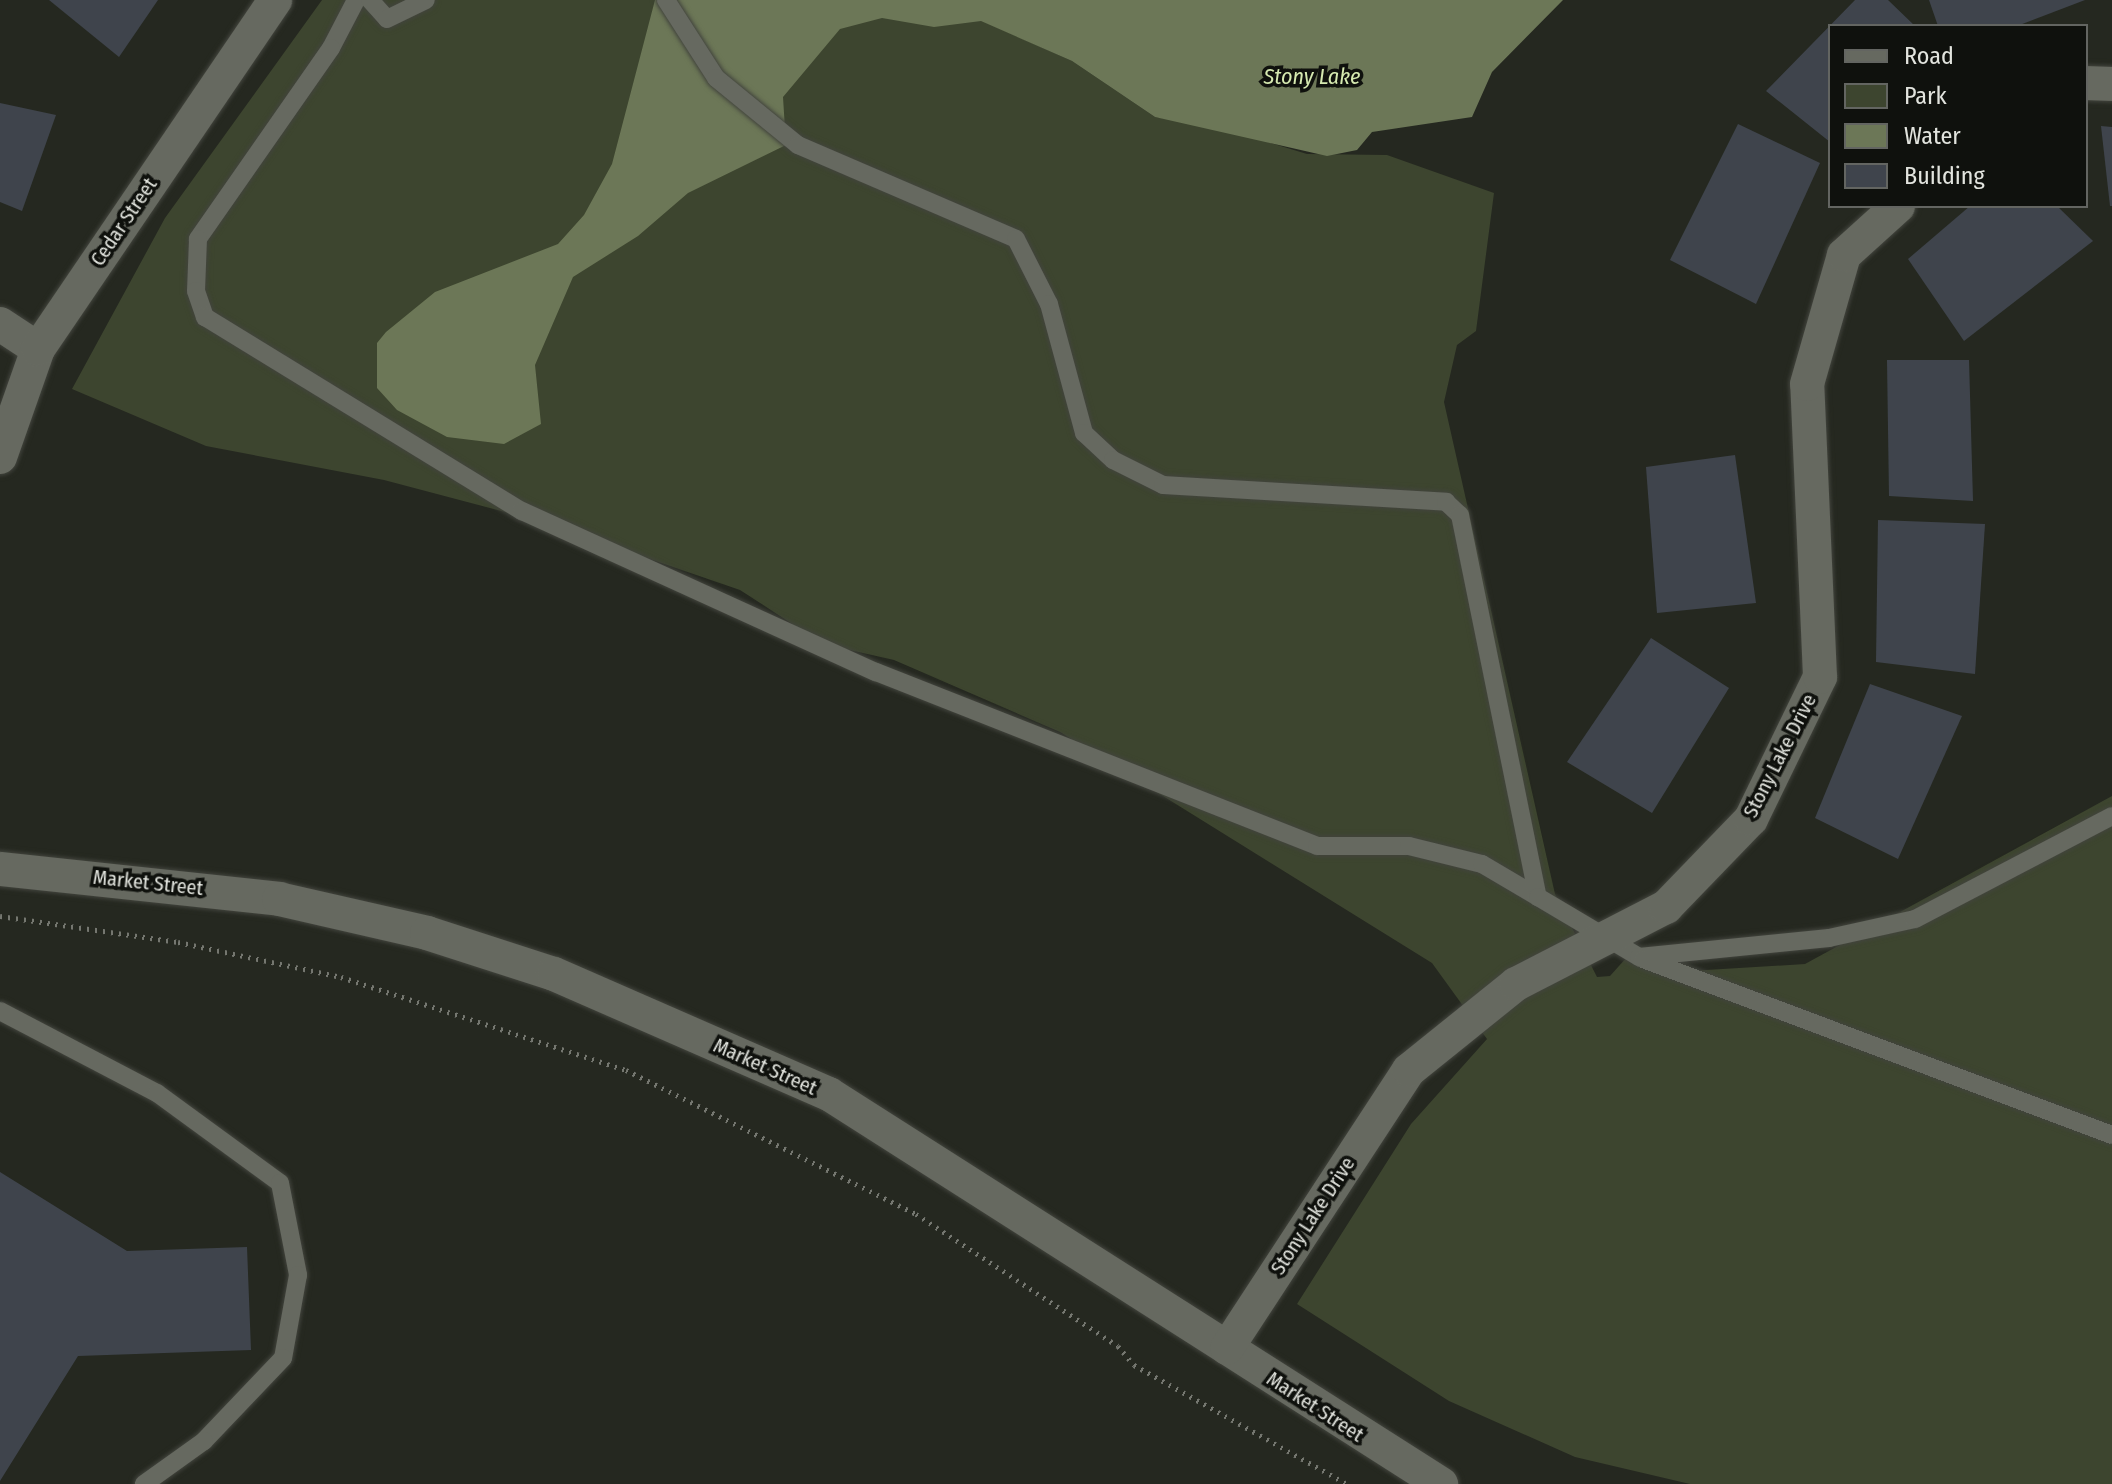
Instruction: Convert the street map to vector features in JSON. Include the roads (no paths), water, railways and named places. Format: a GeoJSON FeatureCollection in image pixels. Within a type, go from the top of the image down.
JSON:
{"type":"FeatureCollection","features":[{"type":"Feature","properties":{"kind":"street","name":"Cedar Street"},"geometry":{"type":"LineString","coordinates":[[0,457],[38,349],[275,0]]}},
{"type":"Feature","properties":{"kind":"street"},"geometry":{"type":"LineString","coordinates":[[2088,83],[2112,84]]}},
{"type":"Feature","properties":{"kind":"street","name":"Stony Lake Drive"},"geometry":{"type":"LineString","coordinates":[[1227,1348],[1409,1070],[1516,984],[1666,907],[1751,819],[1820,677],[1807,384],[1844,255],[1896,208]]}},
{"type":"Feature","properties":{"kind":"street"},"geometry":{"type":"LineString","coordinates":[[0,324],[38,349]]}},
{"type":"Feature","properties":{"kind":"street","name":"Market Street"},"geometry":{"type":"LineString","coordinates":[[0,869],[279,899],[427,933],[554,974],[829,1094],[1441,1484]]}},
{"type":"Feature","properties":{"kind":"lane"},"geometry":{"type":"LineString","coordinates":[[356,0],[331,48],[198,239],[196,291],[205,317],[522,511],[876,672],[1317,846],[1409,846],[1482,864],[1639,957],[2112,1135]]}},
{"type":"Feature","properties":{"kind":"lane"},"geometry":{"type":"LineString","coordinates":[[370,0],[387,19],[426,0]]}},
{"type":"Feature","properties":{"kind":"lane"},"geometry":{"type":"LineString","coordinates":[[666,0],[716,78],[798,145],[1016,239],[1049,304],[1084,433],[1113,460],[1163,485],[1446,502],[1460,515],[1538,897]]}},
{"type":"Feature","properties":{"kind":"lane"},"geometry":{"type":"LineString","coordinates":[[1639,957],[1829,938],[1915,919],[2112,816]]}},
{"type":"Feature","properties":{"kind":"lane"},"geometry":{"type":"LineString","coordinates":[[0,1011],[157,1093],[280,1183],[298,1275],[283,1358],[204,1441],[144,1484]]}},
{"type":"Feature","properties":{"kind":"water","name":"Stony Lake"},"geometry":{"type":"Polygon","coordinates":[[[655,0],[1563,0],[1492,72],[1472,117],[1372,132],[1357,150],[1327,156],[1155,117],[1072,61],[981,21],[934,27],[882,18],[840,29],[783,97],[786,145],[688,193],[638,236],[573,277],[535,365],[541,424],[504,444],[447,437],[397,410],[377,388],[377,343],[386,332],[435,292],[558,244],[584,215],[612,164],[655,0]]]}}]}
